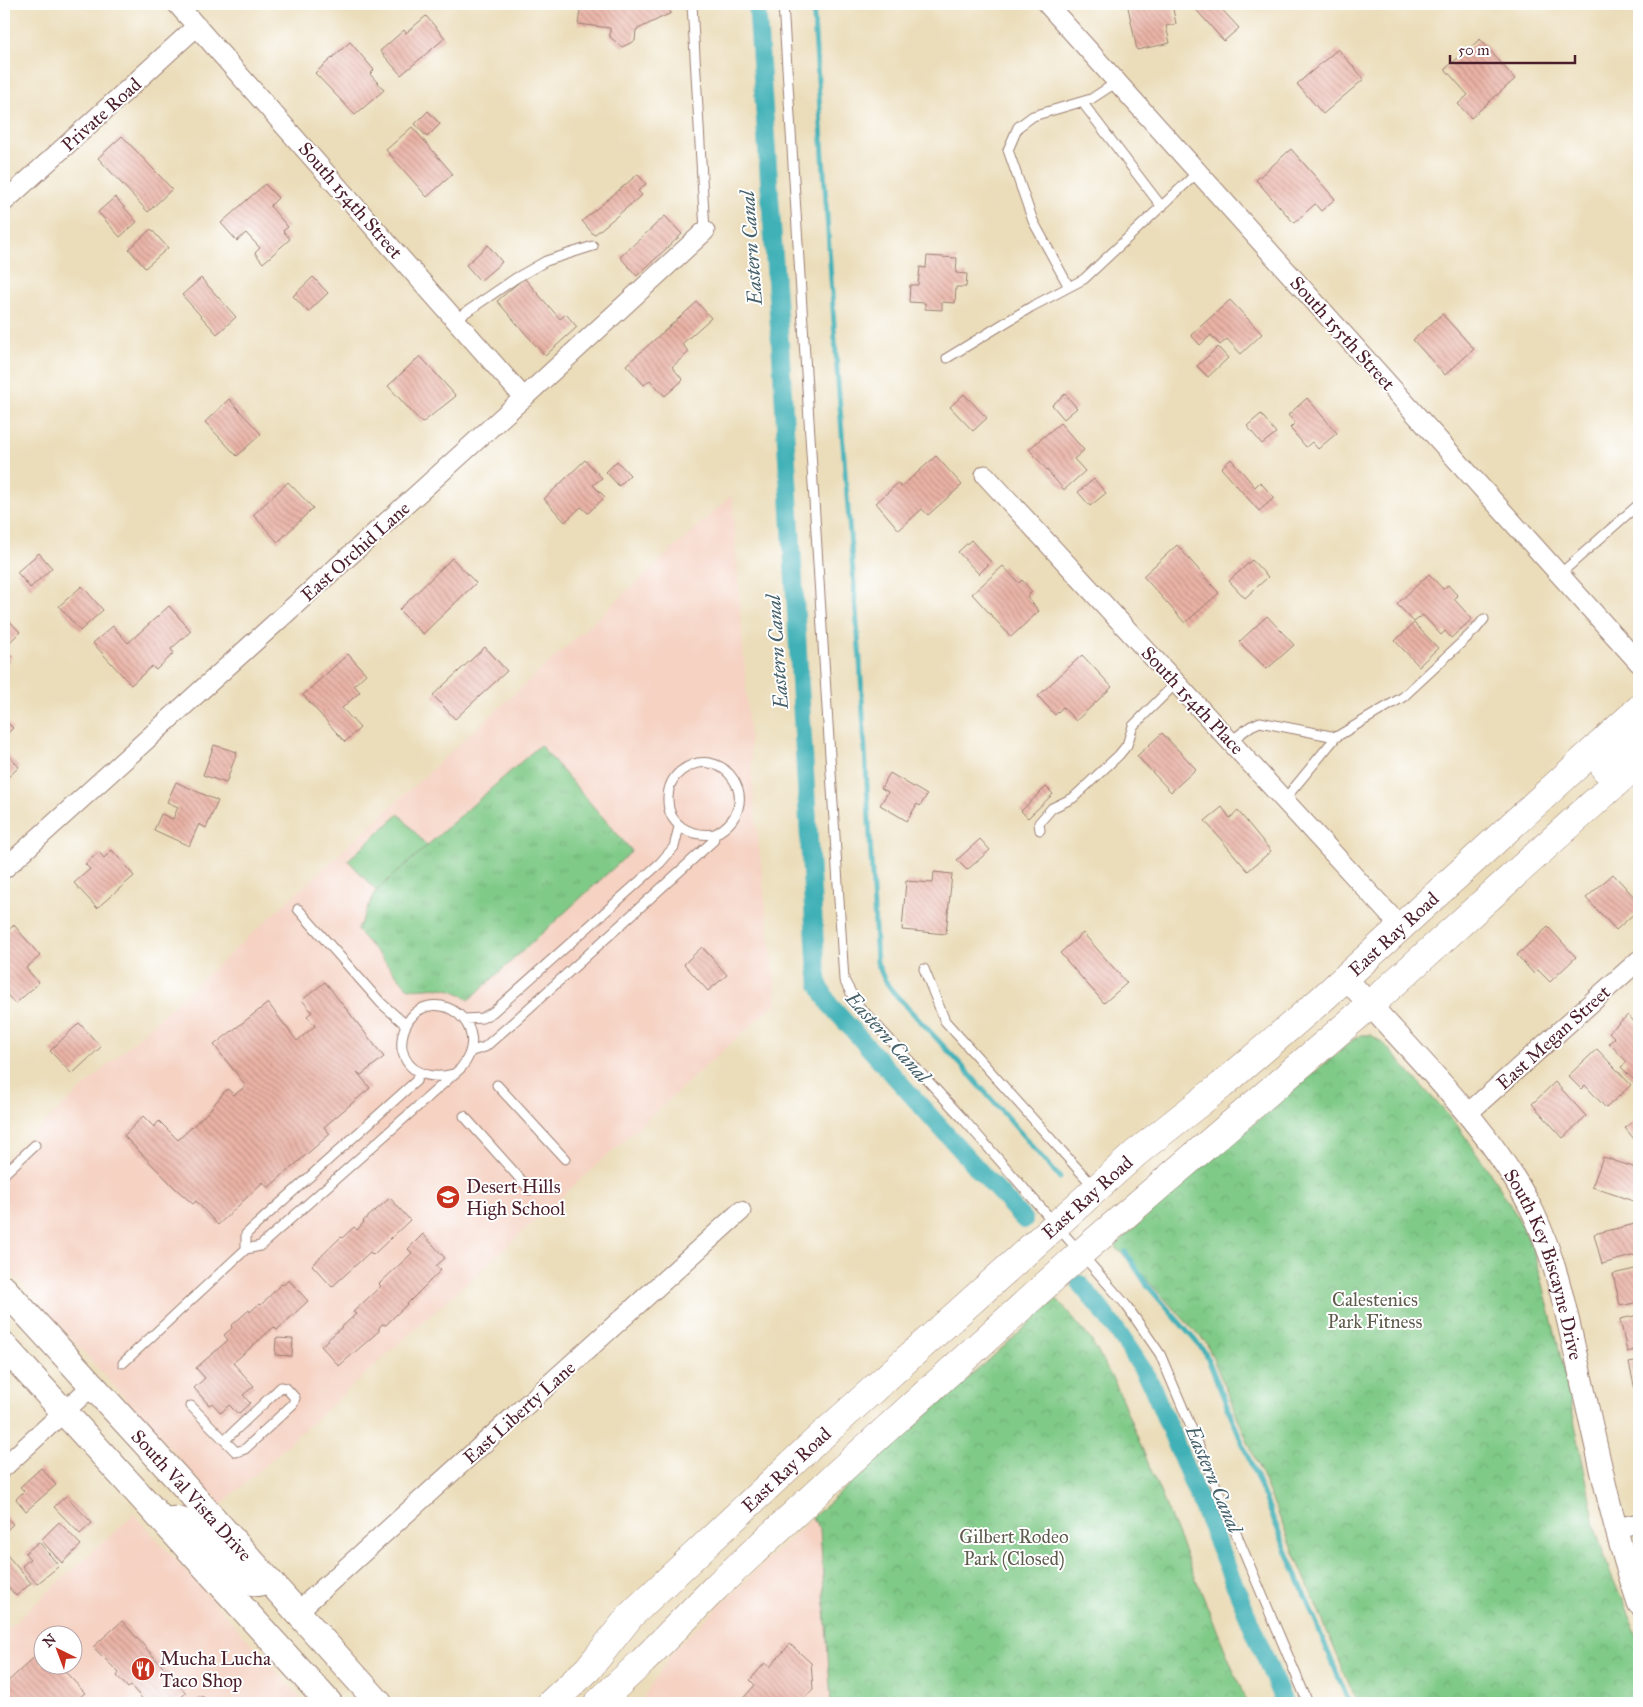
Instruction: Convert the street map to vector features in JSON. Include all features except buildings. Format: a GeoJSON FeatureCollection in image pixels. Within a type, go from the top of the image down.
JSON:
{"type":"FeatureCollection","features":[{"type":"Feature","properties":{"kind":"main road","name":"East Ray Road"},"geometry":{"type":"LineString","coordinates":[[551,1703],[588,1669],[631,1615],[817,1440],[1136,1152],[1222,1085],[1346,977],[1639,709]]}},
{"type":"Feature","properties":{"kind":"main road"},"geometry":{"type":"LineString","coordinates":[[1592,805],[1600,774],[1639,736]]}},
{"type":"Feature","properties":{"kind":"main road","name":"East Ray Road"},"geometry":{"type":"LineString","coordinates":[[598,1703],[839,1472],[1080,1253],[1370,1005],[1639,762]]}},
{"type":"Feature","properties":{"kind":"main road","name":"South Val Vista Drive"},"geometry":{"type":"LineString","coordinates":[[4,1289],[93,1385],[379,1703]]}},
{"type":"Feature","properties":{"kind":"main road","name":"South Val Vista Drive"},"geometry":{"type":"LineString","coordinates":[[4,1346],[329,1703]]}},
{"type":"Feature","properties":{"kind":"main road"},"geometry":{"type":"LineString","coordinates":[[757,1550],[754,1531],[758,1519],[805,1474],[817,1440]]}},
{"type":"Feature","properties":{"kind":"main road"},"geometry":{"type":"LineString","coordinates":[[164,1523],[175,1518],[182,1520],[198,1533],[246,1581],[274,1586]]}},
{"type":"Feature","properties":{"kind":"street","name":"South 154th Street"},"geometry":{"type":"LineString","coordinates":[[177,4],[524,398]]}},
{"type":"Feature","properties":{"kind":"street","name":"South 155th Street"},"geometry":{"type":"LineString","coordinates":[[1046,4],[1639,663]]}},
{"type":"Feature","properties":{"kind":"street","name":"Private Road"},"geometry":{"type":"LineString","coordinates":[[4,202],[197,26]]}},
{"type":"Feature","properties":{"kind":"street","name":"East Orchid Lane"},"geometry":{"type":"LineString","coordinates":[[4,868],[524,398],[705,231]]}},
{"type":"Feature","properties":{"kind":"street","name":"South 154th Place"},"geometry":{"type":"LineString","coordinates":[[985,475],[1400,926]]}},
{"type":"Feature","properties":{"kind":"street","name":"East Megan Street"},"geometry":{"type":"LineString","coordinates":[[1467,1114],[1639,960]]}},
{"type":"Feature","properties":{"kind":"street","name":"South Key Biscayne Drive"},"geometry":{"type":"LineString","coordinates":[[1346,977],[1499,1153],[1533,1212],[1558,1276],[1616,1528],[1639,1604]]}},
{"type":"Feature","properties":{"kind":"street","name":"East Liberty Lane"},"geometry":{"type":"LineString","coordinates":[[296,1612],[741,1211]]}},
{"type":"Feature","properties":{"kind":"street"},"geometry":{"type":"LineString","coordinates":[[4,1467],[93,1385]]}},
{"type":"Feature","properties":{"kind":"street"},"geometry":{"type":"LineString","coordinates":[[1616,1528],[1639,1523]]}},
{"type":"Feature","properties":{"kind":"lane"},"geometry":{"type":"LineString","coordinates":[[692,4],[705,231]]}},
{"type":"Feature","properties":{"kind":"lane"},"geometry":{"type":"LineString","coordinates":[[782,4],[844,980],[857,1004],[1126,1305],[1160,1354],[1308,1703]]}},
{"type":"Feature","properties":{"kind":"lane"},"geometry":{"type":"LineString","coordinates":[[1069,287],[1033,220],[1008,150],[1018,127],[1033,116],[1091,99],[1117,82]]}},
{"type":"Feature","properties":{"kind":"lane"},"geometry":{"type":"LineString","coordinates":[[1082,102],[1162,207]]}},
{"type":"Feature","properties":{"kind":"lane"},"geometry":{"type":"LineString","coordinates":[[947,358],[1031,307],[1084,279],[1198,172]]}},
{"type":"Feature","properties":{"kind":"lane"},"geometry":{"type":"LineString","coordinates":[[456,319],[516,278],[546,261],[593,246]]}},
{"type":"Feature","properties":{"kind":"lane"},"geometry":{"type":"LineString","coordinates":[[1560,574],[1639,504]]}},
{"type":"Feature","properties":{"kind":"lane"},"geometry":{"type":"LineString","coordinates":[[1284,800],[1336,737],[1403,696],[1476,629],[1484,619]]}},
{"type":"Feature","properties":{"kind":"lane"},"geometry":{"type":"LineString","coordinates":[[1040,830],[1039,822],[1044,814],[1073,798],[1119,756],[1127,745],[1133,726],[1176,682]]}},
{"type":"Feature","properties":{"kind":"lane"},"geometry":{"type":"LineString","coordinates":[[1231,742],[1251,726],[1260,722],[1336,737]]}},
{"type":"Feature","properties":{"kind":"lane"},"geometry":{"type":"LineString","coordinates":[[697,763],[709,763],[720,766],[729,773],[736,783],[740,795],[739,807],[734,819],[726,828],[714,834],[702,836],[690,833],[679,826],[672,817],[668,806],[671,784],[686,767],[697,763]]}},
{"type":"Feature","properties":{"kind":"lane"},"geometry":{"type":"LineString","coordinates":[[465,1019],[482,1018],[493,1012],[660,863],[674,847],[679,826]]}},
{"type":"Feature","properties":{"kind":"lane"},"geometry":{"type":"LineString","coordinates":[[472,1051],[485,1047],[517,1019],[713,841],[714,834]]}},
{"type":"Feature","properties":{"kind":"lane"},"geometry":{"type":"LineString","coordinates":[[298,909],[381,1003],[406,1025]]}},
{"type":"Feature","properties":{"kind":"lane"},"geometry":{"type":"LineString","coordinates":[[924,969],[945,1021],[1095,1189]]}},
{"type":"Feature","properties":{"kind":"lane"},"geometry":{"type":"LineString","coordinates":[[122,1363],[246,1249],[260,1246],[453,1074],[468,1060],[472,1051],[471,1029],[465,1019],[458,1012],[439,1006],[420,1011],[406,1025],[402,1034],[403,1052],[412,1067],[419,1073],[430,1077],[442,1077],[453,1074]]}},
{"type":"Feature","properties":{"kind":"lane"},"geometry":{"type":"LineString","coordinates":[[246,1249],[246,1234],[416,1081],[419,1073]]}},
{"type":"Feature","properties":{"kind":"lane"},"geometry":{"type":"LineString","coordinates":[[498,1085],[565,1159]]}},
{"type":"Feature","properties":{"kind":"lane"},"geometry":{"type":"LineString","coordinates":[[464,1116],[530,1190]]}},
{"type":"Feature","properties":{"kind":"lane"},"geometry":{"type":"LineString","coordinates":[[4,1174],[35,1145]]}},
{"type":"Feature","properties":{"kind":"lane"},"geometry":{"type":"LineString","coordinates":[[191,1406],[236,1452],[245,1449],[293,1404],[295,1398],[286,1388],[281,1387],[225,1440]]}},
{"type":"Feature","properties":{"kind":"shaded area"},"geometry":{"type":"Polygon","coordinates":[[[732,495],[755,813],[777,1002],[221,1505],[4,1264],[4,1160],[732,495]]]}},
{"type":"Feature","properties":{"kind":"shaded area"},"geometry":{"type":"Polygon","coordinates":[[[134,1514],[305,1703],[4,1703],[4,1632],[134,1514]]]}},
{"type":"Feature","properties":{"kind":"shaded area"},"geometry":{"type":"Polygon","coordinates":[[[812,1518],[820,1529],[831,1703],[636,1703],[644,1696],[677,1646],[812,1518]]]}},
{"type":"Feature","properties":{"kind":"green space"},"geometry":{"type":"Polygon","coordinates":[[[540,745],[632,851],[469,1000],[455,991],[443,988],[414,989],[407,987],[357,930],[376,891],[540,745]]]}},
{"type":"Feature","properties":{"kind":"green space"},"geometry":{"type":"Polygon","coordinates":[[[399,814],[427,846],[376,891],[348,860],[399,814]]]}},
{"type":"Feature","properties":{"kind":"green space","name":"Calestenics Park Fitness"},"geometry":{"type":"Polygon","coordinates":[[[1361,1035],[1371,1035],[1383,1043],[1457,1125],[1494,1178],[1517,1216],[1532,1247],[1565,1374],[1597,1534],[1609,1570],[1639,1639],[1639,1703],[1357,1703],[1207,1344],[1115,1246],[1165,1199],[1355,1038],[1361,1035]]]}},
{"type":"Feature","properties":{"kind":"green space","name":"Gilbert Rodeo Park (Closed)"},"geometry":{"type":"Polygon","coordinates":[[[1057,1299],[1091,1340],[1116,1385],[1247,1703],[831,1703],[820,1529],[812,1518],[1057,1299]]]}},
{"type":"Feature","properties":{"kind":"waterway","name":"Eastern Canal"},"geometry":{"type":"LineString","coordinates":[[757,4],[781,357],[819,985],[829,1004],[1024,1220]]}},
{"type":"Feature","properties":{"kind":"waterway"},"geometry":{"type":"LineString","coordinates":[[813,4],[837,369],[860,661],[877,962],[884,979],[894,993],[965,1069],[1060,1178]]}},
{"type":"Feature","properties":{"kind":"waterway"},"geometry":{"type":"LineString","coordinates":[[1125,1252],[1147,1285],[1205,1352],[1349,1703]]}},
{"type":"Feature","properties":{"kind":"waterway","name":"Eastern Canal"},"geometry":{"type":"LineString","coordinates":[[1080,1284],[1118,1332],[1151,1384],[1284,1703]]}},
{"type":"Feature","properties":{"kind":"place","name":"Desert Hills High School"},"geometry":{"type":"Point","coordinates":[448,1197]}},
{"type":"Feature","properties":{"kind":"place","name":"Mucha Lucha Taco Shop"},"geometry":{"type":"Point","coordinates":[143,1669]}}]}
